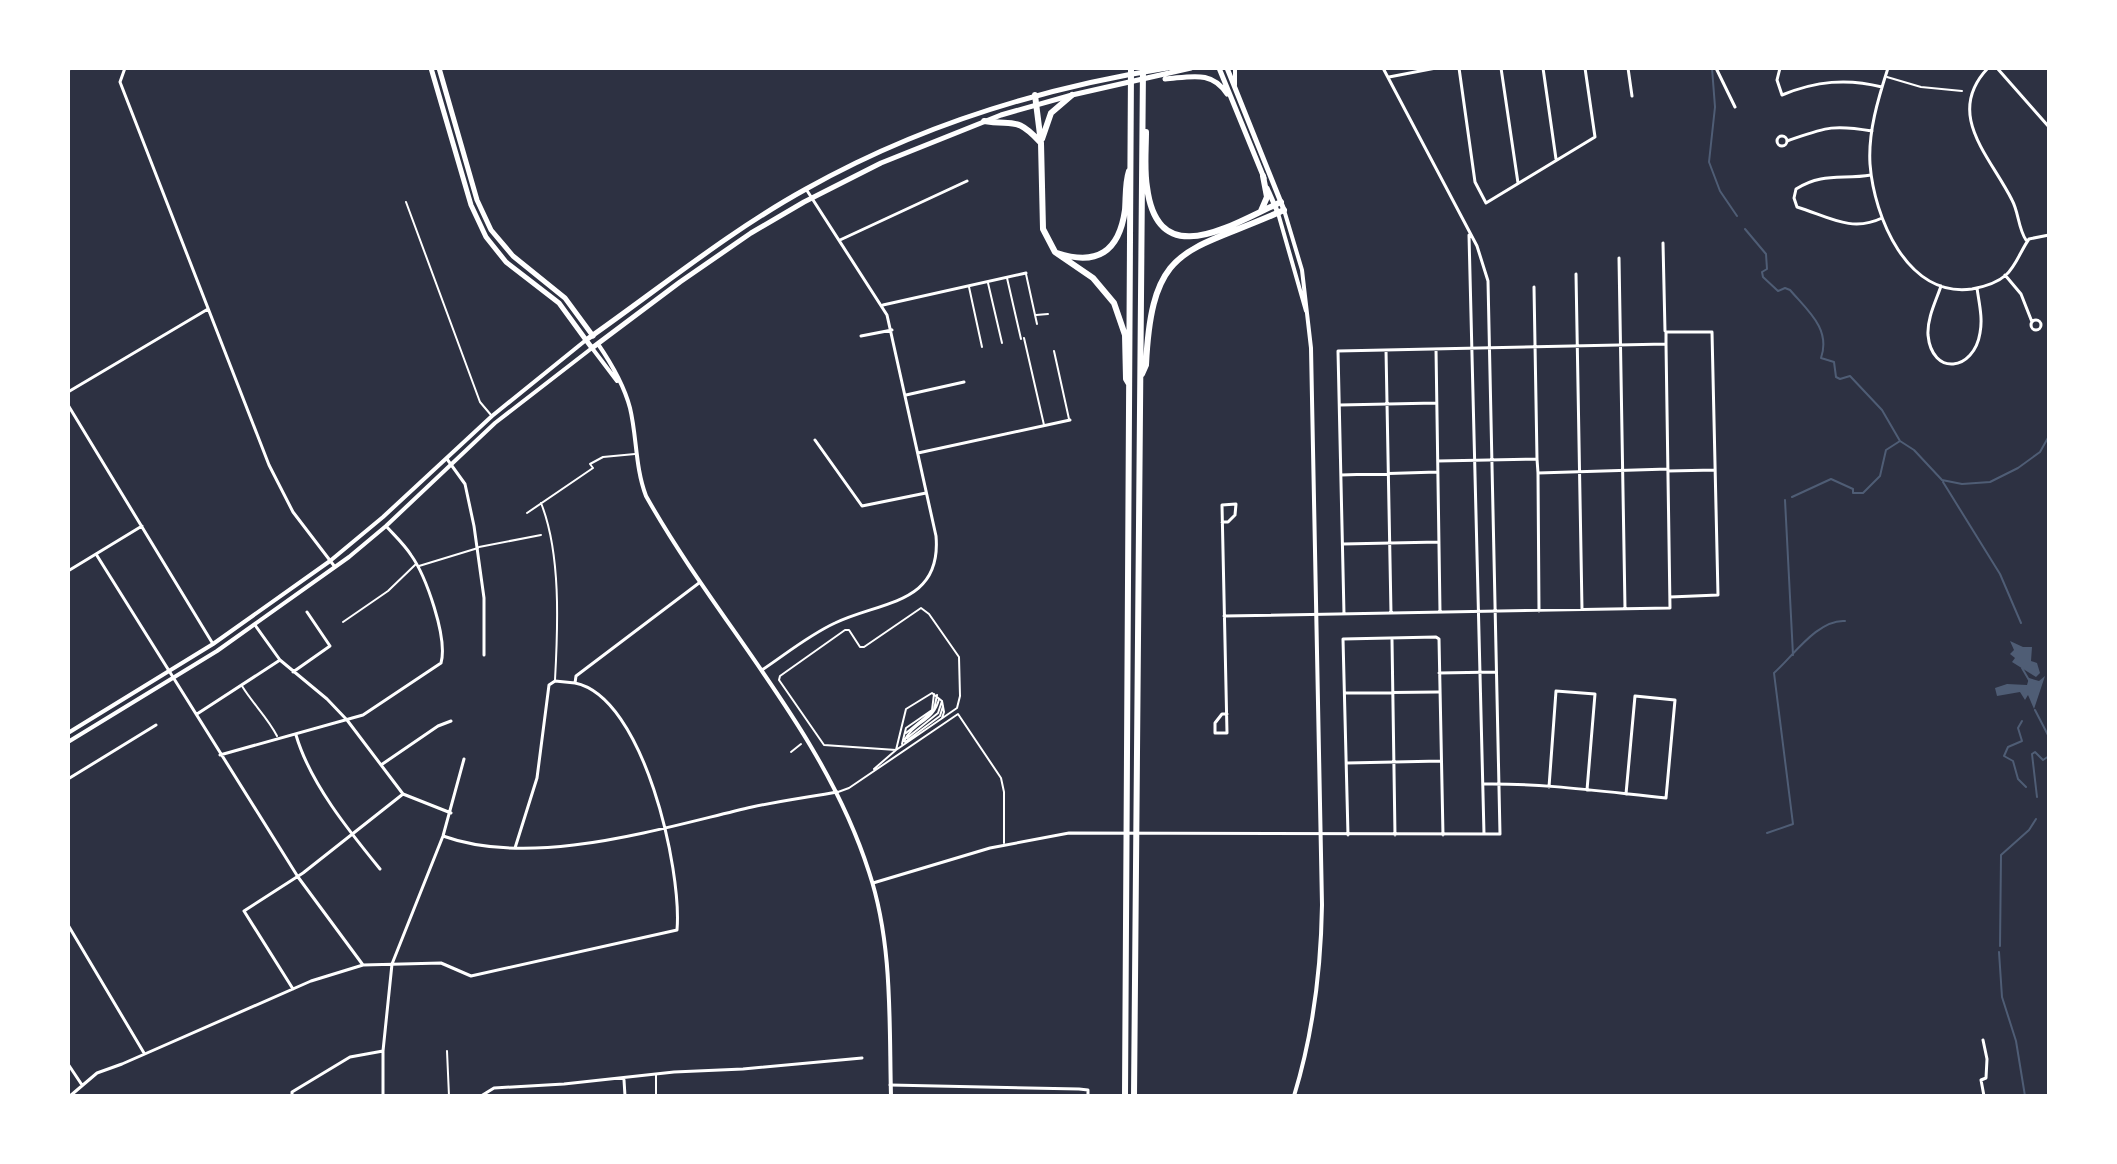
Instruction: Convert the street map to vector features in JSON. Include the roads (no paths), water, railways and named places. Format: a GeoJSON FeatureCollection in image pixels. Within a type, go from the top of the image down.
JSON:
{"type":"FeatureCollection","features":[{"type":"Feature","properties":{"kind":"highway"},"geometry":{"type":"LineString","coordinates":[[1125,1096],[1131,68]]}},
{"type":"Feature","properties":{"kind":"highway"},"geometry":{"type":"LineString","coordinates":[[1134,1096],[1143,68]]}},
{"type":"Feature","properties":{"kind":"highway"},"geometry":{"type":"LineString","coordinates":[[1035,95],[1041,143],[1041,219],[1046,237],[1055,252],[1093,278],[1114,303],[1125,335],[1126,379],[1131,387]]}},
{"type":"Feature","properties":{"kind":"highway"},"geometry":{"type":"LineString","coordinates":[[1041,143],[1051,113],[1072,95]]}},
{"type":"Feature","properties":{"kind":"highway"},"geometry":{"type":"LineString","coordinates":[[1142,107],[1146,115],[1147,190],[1154,215],[1165,230],[1181,237],[1198,238],[1278,203]]}},
{"type":"Feature","properties":{"kind":"highway"},"geometry":{"type":"LineString","coordinates":[[984,121],[1016,123],[1025,127],[1041,143]]}},
{"type":"Feature","properties":{"kind":"highway"},"geometry":{"type":"LineString","coordinates":[[1055,252],[1087,259],[1106,251],[1113,244],[1122,222],[1127,176],[1132,164]]}},
{"type":"Feature","properties":{"kind":"highway"},"geometry":{"type":"LineString","coordinates":[[1261,211],[1267,197],[1263,176]]}},
{"type":"Feature","properties":{"kind":"highway"},"geometry":{"type":"LineString","coordinates":[[1140,377],[1146,365],[1153,300],[1166,271],[1184,254],[1203,243],[1281,211]]}},
{"type":"Feature","properties":{"kind":"main road"},"geometry":{"type":"LineString","coordinates":[[431,68],[471,205],[481,229],[506,262],[559,303],[586,340],[595,346]]}},
{"type":"Feature","properties":{"kind":"main road"},"geometry":{"type":"LineString","coordinates":[[439,68],[477,200],[491,230],[513,256],[565,298],[593,336],[595,346]]}},
{"type":"Feature","properties":{"kind":"main road"},"geometry":{"type":"LineString","coordinates":[[586,340],[746,226],[806,189],[878,153],[939,127],[1035,95],[1167,68]]}},
{"type":"Feature","properties":{"kind":"main road"},"geometry":{"type":"LineString","coordinates":[[595,346],[751,233],[881,163],[984,121],[1036,105],[1191,68]]}},
{"type":"Feature","properties":{"kind":"main road"},"geometry":{"type":"LineString","coordinates":[[1219,68],[1263,176],[1278,203]]}},
{"type":"Feature","properties":{"kind":"main road"},"geometry":{"type":"LineString","coordinates":[[1227,68],[1281,211]]}},
{"type":"Feature","properties":{"kind":"main road"},"geometry":{"type":"LineString","coordinates":[[1136,81],[1212,78],[1221,84],[1230,98]]}},
{"type":"Feature","properties":{"kind":"street"},"geometry":{"type":"LineString","coordinates":[[125,68],[120,82],[275,478],[293,512],[335,567]]}},
{"type":"Feature","properties":{"kind":"street"},"geometry":{"type":"LineString","coordinates":[[1235,68],[1235,88]]}},
{"type":"Feature","properties":{"kind":"street"},"geometry":{"type":"LineString","coordinates":[[872,883],[1004,845],[1069,833],[1500,834],[1488,281],[1477,246],[1383,68]]}},
{"type":"Feature","properties":{"kind":"street"},"geometry":{"type":"LineString","coordinates":[[1388,77],[1436,68]]}},
{"type":"Feature","properties":{"kind":"street"},"geometry":{"type":"LineString","coordinates":[[1459,68],[1475,182],[1486,203],[1595,137],[1585,68]]}},
{"type":"Feature","properties":{"kind":"street"},"geometry":{"type":"LineString","coordinates":[[1501,68],[1518,184]]}},
{"type":"Feature","properties":{"kind":"street"},"geometry":{"type":"LineString","coordinates":[[1543,68],[1556,161]]}},
{"type":"Feature","properties":{"kind":"street"},"geometry":{"type":"LineString","coordinates":[[1628,68],[1632,96]]}},
{"type":"Feature","properties":{"kind":"street"},"geometry":{"type":"LineString","coordinates":[[1716,68],[1735,107]]}},
{"type":"Feature","properties":{"kind":"street"},"geometry":{"type":"LineString","coordinates":[[1780,68],[1777,80],[1782,95],[1805,86],[1838,81],[1882,87]]}},
{"type":"Feature","properties":{"kind":"street"},"geometry":{"type":"LineString","coordinates":[[1888,68],[1872,131],[1871,175],[1882,218],[1892,241],[1907,261],[1941,286],[1963,290],[1977,288],[2005,275],[2027,241],[2049,235]]}},
{"type":"Feature","properties":{"kind":"street"},"geometry":{"type":"LineString","coordinates":[[1988,68],[1973,86],[1970,116],[1986,158],[2003,181],[2016,207],[2020,230],[2027,241]]}},
{"type":"Feature","properties":{"kind":"street"},"geometry":{"type":"LineString","coordinates":[[1997,68],[2049,128]]}},
{"type":"Feature","properties":{"kind":"street"},"geometry":{"type":"LineString","coordinates":[[1885,77],[1921,87],[1962,91]]}},
{"type":"Feature","properties":{"kind":"street"},"geometry":{"type":"LineString","coordinates":[[1787,141],[1810,131],[1835,126],[1872,131]]}},
{"type":"Feature","properties":{"kind":"street"},"geometry":{"type":"LineString","coordinates":[[1871,175],[1830,176],[1809,181],[1796,189],[1795,203],[1797,207],[1851,225],[1882,218]]}},
{"type":"Feature","properties":{"kind":"street"},"geometry":{"type":"LineString","coordinates":[[840,240],[967,181]]}},
{"type":"Feature","properties":{"kind":"street"},"geometry":{"type":"LineString","coordinates":[[761,670],[827,627],[904,599],[918,590],[933,567],[937,547],[892,330],[883,305],[806,189]]}},
{"type":"Feature","properties":{"kind":"street"},"geometry":{"type":"LineString","coordinates":[[406,202],[480,402],[492,416]]}},
{"type":"Feature","properties":{"kind":"street"},"geometry":{"type":"LineString","coordinates":[[1281,211],[1308,317],[1314,401],[1321,834],[1319,978],[1294,1096]]}},
{"type":"Feature","properties":{"kind":"street"},"geometry":{"type":"LineString","coordinates":[[1469,231],[1472,249],[1484,834]]}},
{"type":"Feature","properties":{"kind":"street"},"geometry":{"type":"LineString","coordinates":[[1224,616],[1670,608],[1663,243]]}},
{"type":"Feature","properties":{"kind":"street"},"geometry":{"type":"LineString","coordinates":[[1619,258],[1625,608]]}},
{"type":"Feature","properties":{"kind":"street"},"geometry":{"type":"LineString","coordinates":[[883,305],[1026,273],[1037,324]]}},
{"type":"Feature","properties":{"kind":"street"},"geometry":{"type":"LineString","coordinates":[[1576,274],[1582,609]]}},
{"type":"Feature","properties":{"kind":"street"},"geometry":{"type":"LineString","coordinates":[[2005,275],[2021,294],[2032,322]]}},
{"type":"Feature","properties":{"kind":"street"},"geometry":{"type":"LineString","coordinates":[[1007,277],[1044,426]]}},
{"type":"Feature","properties":{"kind":"street"},"geometry":{"type":"LineString","coordinates":[[988,282],[1002,343]]}},
{"type":"Feature","properties":{"kind":"street"},"geometry":{"type":"LineString","coordinates":[[969,286],[982,347]]}},
{"type":"Feature","properties":{"kind":"street"},"geometry":{"type":"LineString","coordinates":[[1941,286],[1928,336],[1937,357],[1945,364],[1952,365],[1968,359],[1978,341],[1981,324],[1977,288]]}},
{"type":"Feature","properties":{"kind":"street"},"geometry":{"type":"LineString","coordinates":[[1534,287],[1539,611]]}},
{"type":"Feature","properties":{"kind":"street"},"geometry":{"type":"LineString","coordinates":[[68,392],[208,309]]}},
{"type":"Feature","properties":{"kind":"street"},"geometry":{"type":"LineString","coordinates":[[1035,315],[1048,314]]}},
{"type":"Feature","properties":{"kind":"street"},"geometry":{"type":"LineString","coordinates":[[861,336],[892,330]]}},
{"type":"Feature","properties":{"kind":"street"},"geometry":{"type":"LineString","coordinates":[[1666,332],[1712,332],[1718,595],[1670,597]]}},
{"type":"Feature","properties":{"kind":"street"},"geometry":{"type":"LineString","coordinates":[[68,733],[213,644],[330,561],[383,517],[492,416],[586,340]]}},
{"type":"Feature","properties":{"kind":"street"},"geometry":{"type":"LineString","coordinates":[[1344,614],[1338,351],[1666,344]]}},
{"type":"Feature","properties":{"kind":"street"},"geometry":{"type":"LineString","coordinates":[[68,742],[255,625],[335,567],[386,526],[495,423],[595,346],[622,388],[631,411],[636,454],[646,496],[810,743],[854,829],[881,922],[888,975],[891,1096]]}},
{"type":"Feature","properties":{"kind":"street"},"geometry":{"type":"LineString","coordinates":[[1436,349],[1440,612]]}},
{"type":"Feature","properties":{"kind":"street"},"geometry":{"type":"LineString","coordinates":[[1386,350],[1391,613]]}},
{"type":"Feature","properties":{"kind":"street"},"geometry":{"type":"LineString","coordinates":[[918,453],[1070,420],[1054,351]]}},
{"type":"Feature","properties":{"kind":"street"},"geometry":{"type":"LineString","coordinates":[[906,395],[964,382]]}},
{"type":"Feature","properties":{"kind":"street"},"geometry":{"type":"LineString","coordinates":[[1340,405],[1436,403]]}},
{"type":"Feature","properties":{"kind":"street"},"geometry":{"type":"LineString","coordinates":[[68,405],[213,644]]}},
{"type":"Feature","properties":{"kind":"street"},"geometry":{"type":"LineString","coordinates":[[815,440],[862,506],[926,493]]}},
{"type":"Feature","properties":{"kind":"street"},"geometry":{"type":"LineString","coordinates":[[527,513],[593,468],[590,464],[603,457],[636,454]]}},
{"type":"Feature","properties":{"kind":"street"},"geometry":{"type":"LineString","coordinates":[[446,459],[465,484],[478,548],[485,610],[484,655]]}},
{"type":"Feature","properties":{"kind":"street"},"geometry":{"type":"LineString","coordinates":[[1438,461],[1537,459]]}},
{"type":"Feature","properties":{"kind":"street"},"geometry":{"type":"LineString","coordinates":[[1538,473],[1715,470]]}},
{"type":"Feature","properties":{"kind":"street"},"geometry":{"type":"LineString","coordinates":[[1341,475],[1438,472]]}},
{"type":"Feature","properties":{"kind":"street"},"geometry":{"type":"LineString","coordinates":[[515,848],[537,778],[549,685],[553,681],[554,576],[550,532],[541,503]]}},
{"type":"Feature","properties":{"kind":"street"},"geometry":{"type":"LineString","coordinates":[[1222,522],[1228,522],[1235,515],[1236,504],[1222,505],[1222,522],[1224,616],[1227,714],[1227,733],[1215,733],[1215,723],[1222,714],[1227,714]]}},
{"type":"Feature","properties":{"kind":"street"},"geometry":{"type":"LineString","coordinates":[[68,571],[142,526]]}},
{"type":"Feature","properties":{"kind":"street"},"geometry":{"type":"LineString","coordinates":[[220,755],[363,715],[441,663],[443,656],[435,615],[417,565],[386,526]]}},
{"type":"Feature","properties":{"kind":"street"},"geometry":{"type":"LineString","coordinates":[[343,622],[379,598],[417,565],[541,535]]}},
{"type":"Feature","properties":{"kind":"street"},"geometry":{"type":"LineString","coordinates":[[1343,544],[1439,542]]}},
{"type":"Feature","properties":{"kind":"street"},"geometry":{"type":"LineString","coordinates":[[96,554],[298,877],[363,965]]}},
{"type":"Feature","properties":{"kind":"street"},"geometry":{"type":"LineString","coordinates":[[575,683],[576,676],[701,581]]}},
{"type":"Feature","properties":{"kind":"street"},"geometry":{"type":"LineString","coordinates":[[868,775],[896,750],[955,710],[959,701],[959,657],[929,614],[921,608],[864,647],[860,647],[849,630],[845,630],[780,676],[779,680],[824,745],[896,750]]}},
{"type":"Feature","properties":{"kind":"street"},"geometry":{"type":"LineString","coordinates":[[293,672],[330,646],[307,612]]}},
{"type":"Feature","properties":{"kind":"street"},"geometry":{"type":"LineString","coordinates":[[255,625],[280,660],[347,720],[403,794],[451,813]]}},
{"type":"Feature","properties":{"kind":"street"},"geometry":{"type":"LineString","coordinates":[[1348,835],[1343,639],[1436,637],[1439,639],[1443,835]]}},
{"type":"Feature","properties":{"kind":"street"},"geometry":{"type":"LineString","coordinates":[[1392,638],[1395,835]]}},
{"type":"Feature","properties":{"kind":"street"},"geometry":{"type":"LineString","coordinates":[[197,714],[280,660]]}},
{"type":"Feature","properties":{"kind":"street"},"geometry":{"type":"LineString","coordinates":[[1439,673],[1497,672]]}},
{"type":"Feature","properties":{"kind":"street"},"geometry":{"type":"LineString","coordinates":[[70,1096],[102,1071],[293,989],[363,965],[441,963],[466,976],[676,932],[673,863],[665,827],[645,768],[620,719],[599,694],[575,683],[553,681]]}},
{"type":"Feature","properties":{"kind":"street"},"geometry":{"type":"LineString","coordinates":[[241,685],[254,706],[269,720],[278,740]]}},
{"type":"Feature","properties":{"kind":"street"},"geometry":{"type":"LineString","coordinates":[[1549,787],[1556,691],[1595,694],[1587,790]]}},
{"type":"Feature","properties":{"kind":"street"},"geometry":{"type":"LineString","coordinates":[[1346,693],[1440,692]]}},
{"type":"Feature","properties":{"kind":"street"},"geometry":{"type":"LineString","coordinates":[[896,750],[906,709],[927,695],[939,698]]}},
{"type":"Feature","properties":{"kind":"street"},"geometry":{"type":"LineString","coordinates":[[1483,784],[1666,798],[1675,700],[1635,696],[1626,794]]}},
{"type":"Feature","properties":{"kind":"street"},"geometry":{"type":"LineString","coordinates":[[939,698],[941,720]]}},
{"type":"Feature","properties":{"kind":"street"},"geometry":{"type":"LineString","coordinates":[[902,746],[940,716],[939,698]]}},
{"type":"Feature","properties":{"kind":"street"},"geometry":{"type":"LineString","coordinates":[[902,746],[909,731],[935,713],[939,698]]}},
{"type":"Feature","properties":{"kind":"street"},"geometry":{"type":"LineString","coordinates":[[902,746],[906,728],[932,710],[939,698]]}},
{"type":"Feature","properties":{"kind":"street"},"geometry":{"type":"LineString","coordinates":[[443,836],[481,847],[569,845],[837,792],[849,788],[958,714],[1001,778],[1004,845]]}},
{"type":"Feature","properties":{"kind":"street"},"geometry":{"type":"LineString","coordinates":[[381,765],[438,726],[451,721]]}},
{"type":"Feature","properties":{"kind":"street"},"geometry":{"type":"LineString","coordinates":[[68,779],[156,725]]}},
{"type":"Feature","properties":{"kind":"street"},"geometry":{"type":"LineString","coordinates":[[296,735],[306,763],[352,835],[380,869]]}},
{"type":"Feature","properties":{"kind":"street"},"geometry":{"type":"LineString","coordinates":[[791,752],[801,744]]}},
{"type":"Feature","properties":{"kind":"street"},"geometry":{"type":"LineString","coordinates":[[383,1096],[383,1051],[392,964],[443,836],[464,759]]}},
{"type":"Feature","properties":{"kind":"street"},"geometry":{"type":"LineString","coordinates":[[1347,763],[1441,761]]}},
{"type":"Feature","properties":{"kind":"street"},"geometry":{"type":"LineString","coordinates":[[293,989],[244,911],[298,877],[403,794]]}},
{"type":"Feature","properties":{"kind":"street"},"geometry":{"type":"LineString","coordinates":[[68,925],[144,1054]]}},
{"type":"Feature","properties":{"kind":"street"},"geometry":{"type":"LineString","coordinates":[[1983,1040],[1987,1059],[1986,1078],[1981,1080],[1984,1096]]}},
{"type":"Feature","properties":{"kind":"street"},"geometry":{"type":"LineString","coordinates":[[292,1096],[292,1092],[350,1057],[383,1051]]}},
{"type":"Feature","properties":{"kind":"street"},"geometry":{"type":"LineString","coordinates":[[447,1051],[449,1096]]}},
{"type":"Feature","properties":{"kind":"street"},"geometry":{"type":"LineString","coordinates":[[481,1096],[494,1088],[862,1058]]}},
{"type":"Feature","properties":{"kind":"street"},"geometry":{"type":"LineString","coordinates":[[68,1064],[82,1085]]}},
{"type":"Feature","properties":{"kind":"street"},"geometry":{"type":"LineString","coordinates":[[656,1074],[656,1096]]}},
{"type":"Feature","properties":{"kind":"street"},"geometry":{"type":"LineString","coordinates":[[624,1079],[625,1096]]}},
{"type":"Feature","properties":{"kind":"street"},"geometry":{"type":"LineString","coordinates":[[890,1085],[1079,1089],[1088,1090],[1088,1096]]}},
{"type":"Feature","properties":{"kind":"water"},"geometry":{"type":"Polygon","coordinates":[[[2010,641],[2032,647],[2031,661],[2037,663],[2040,673],[2036,677],[2012,662],[2015,658],[2010,654],[2014,650],[2010,641]]]}},
{"type":"Feature","properties":{"kind":"water"},"geometry":{"type":"Polygon","coordinates":[[[2045,676],[2034,709],[2028,695],[2025,700],[2020,692],[1997,696],[1995,688],[2007,684],[2027,685],[2029,678],[2039,681],[2045,676]]]}},
{"type":"Feature","properties":{"kind":"waterway"},"geometry":{"type":"LineString","coordinates":[[1712,68],[1715,107],[1709,162],[1720,191],[1737,216]]}},
{"type":"Feature","properties":{"kind":"waterway"},"geometry":{"type":"LineString","coordinates":[[1745,229],[1766,254],[1767,269],[1762,272],[1763,277],[1778,291],[1785,288],[1790,290],[1816,321],[1823,338],[1821,358],[1834,362],[1836,377],[1850,376],[1882,410],[1900,441],[1914,450],[1942,480],[1962,484],[1990,482],[2018,468],[2040,452],[2049,436]]}},
{"type":"Feature","properties":{"kind":"waterway"},"geometry":{"type":"LineString","coordinates":[[1792,497],[1831,479],[1853,489],[1853,493],[1863,493],[1880,476],[1886,450],[1900,441]]}},
{"type":"Feature","properties":{"kind":"waterway"},"geometry":{"type":"LineString","coordinates":[[1943,482],[2000,574],[2021,623]]}},
{"type":"Feature","properties":{"kind":"waterway"},"geometry":{"type":"LineString","coordinates":[[1785,500],[1793,655]]}},
{"type":"Feature","properties":{"kind":"waterway"},"geometry":{"type":"LineString","coordinates":[[1767,833],[1793,824],[1774,673],[1816,632],[1835,622],[1845,621]]}},
{"type":"Feature","properties":{"kind":"waterway"},"geometry":{"type":"LineString","coordinates":[[2022,668],[2029,680]]}},
{"type":"Feature","properties":{"kind":"waterway"},"geometry":{"type":"LineString","coordinates":[[2035,710],[2049,737]]}},
{"type":"Feature","properties":{"kind":"waterway"},"geometry":{"type":"LineString","coordinates":[[2022,721],[2018,728],[2022,741],[2008,747],[2004,756],[2013,761],[2018,779],[2026,787]]}},
{"type":"Feature","properties":{"kind":"waterway"},"geometry":{"type":"LineString","coordinates":[[2037,797],[2032,754],[2035,752],[2043,760],[2049,756]]}},
{"type":"Feature","properties":{"kind":"waterway"},"geometry":{"type":"LineString","coordinates":[[2000,946],[2001,855],[2029,830],[2036,819]]}},
{"type":"Feature","properties":{"kind":"waterway"},"geometry":{"type":"LineString","coordinates":[[1999,952],[2002,997],[2016,1041],[2025,1096]]}},
{"type":"Feature","properties":{"kind":"railway"},"geometry":{"type":"LineString","coordinates":[[68,70],[73,68]]}}]}
